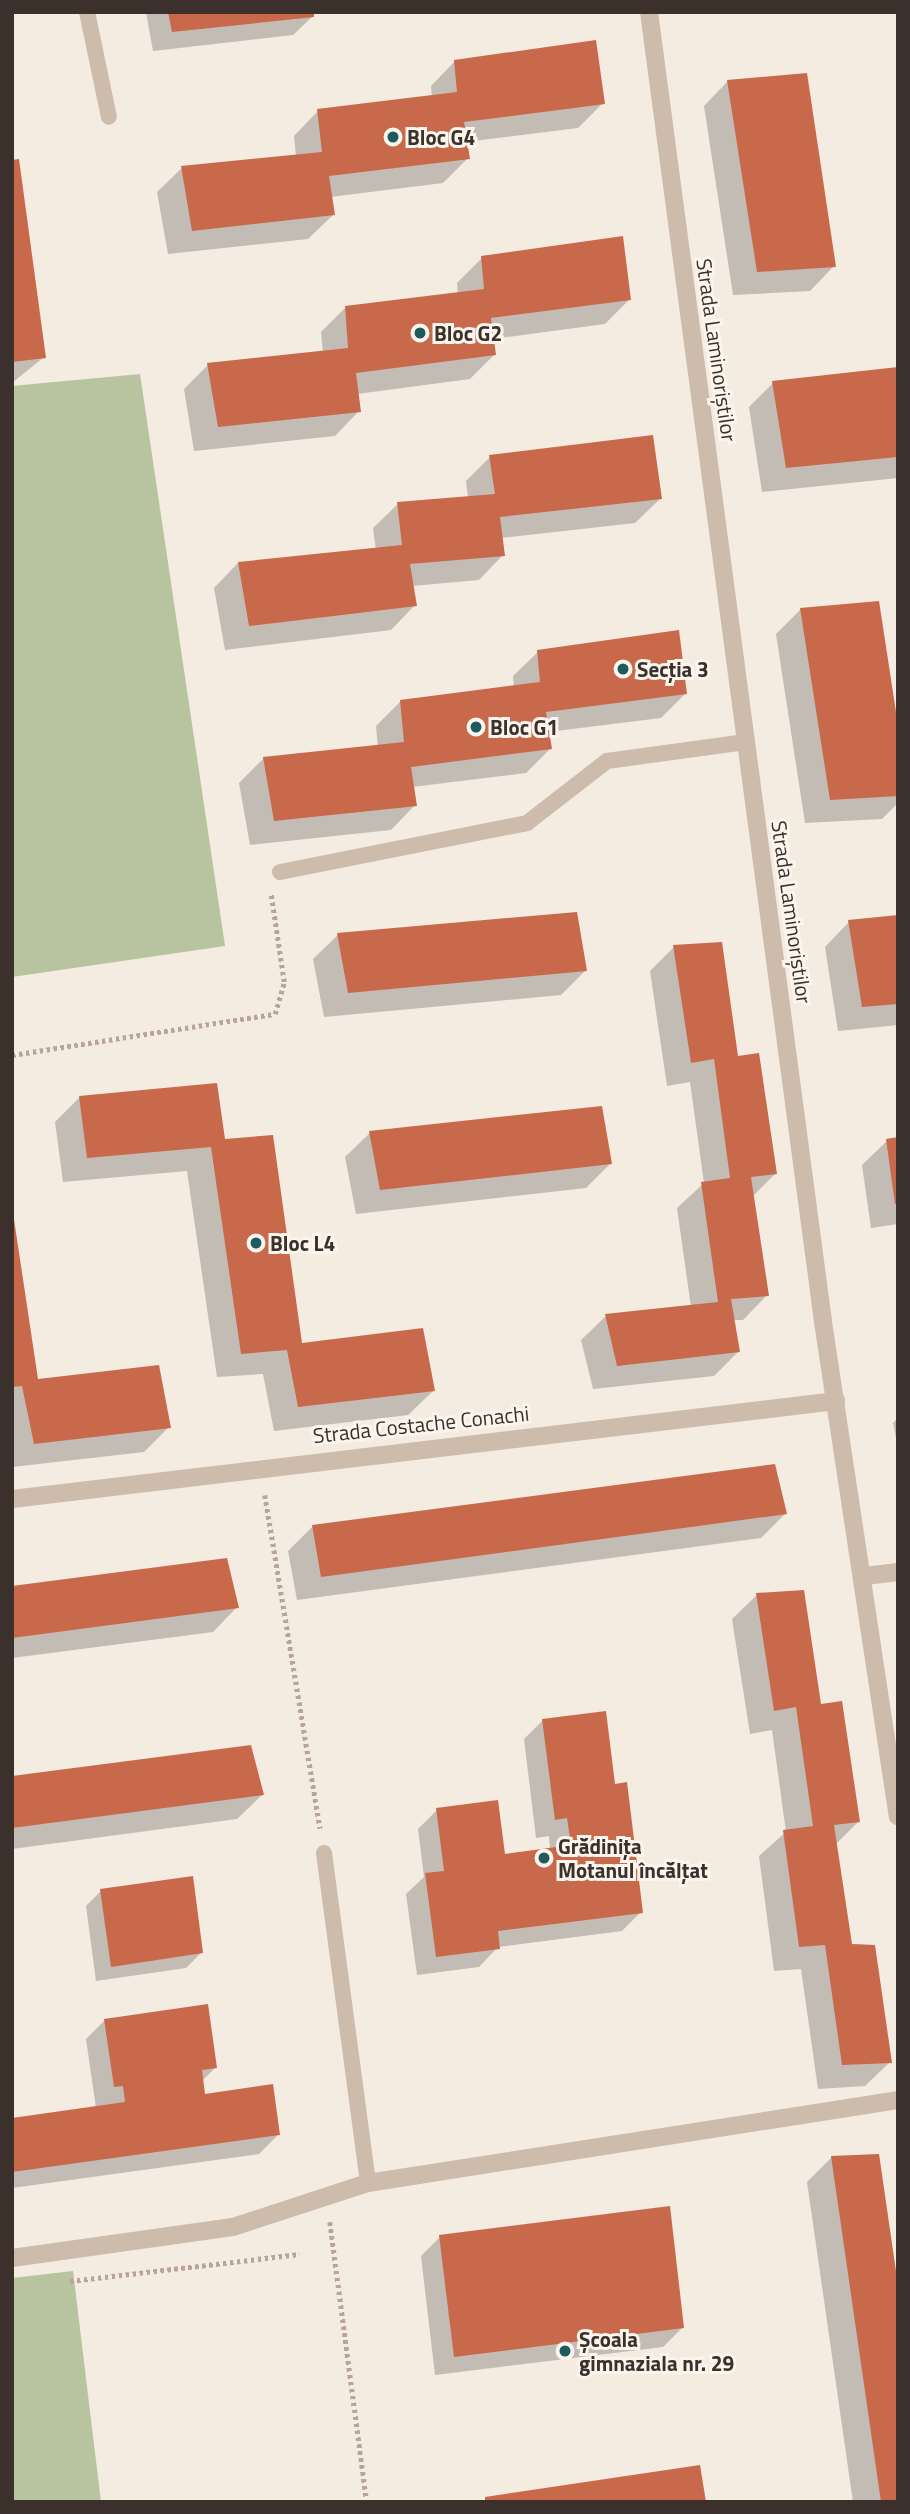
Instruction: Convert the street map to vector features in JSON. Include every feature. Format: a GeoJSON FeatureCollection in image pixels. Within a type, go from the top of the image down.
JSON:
{"type":"FeatureCollection","features":[{"type":"Feature","properties":{"kind":"street","name":"Strada Laminoriștilor"},"geometry":{"type":"LineString","coordinates":[[649,12],[836,1401],[865,1576],[898,1816]]}},
{"type":"Feature","properties":{"kind":"street","name":"Strada Costache Conachi"},"geometry":{"type":"LineString","coordinates":[[12,1499],[260,1465],[836,1401]]}},
{"type":"Feature","properties":{"kind":"street"},"geometry":{"type":"LineString","coordinates":[[865,1576],[898,1572]]}},
{"type":"Feature","properties":{"kind":"street"},"geometry":{"type":"LineString","coordinates":[[12,2258],[233,2227],[368,2183],[898,2100]]}},
{"type":"Feature","properties":{"kind":"lane"},"geometry":{"type":"LineString","coordinates":[[87,12],[109,117]]}},
{"type":"Feature","properties":{"kind":"lane"},"geometry":{"type":"LineString","coordinates":[[280,872],[527,823],[607,761],[746,742]]}},
{"type":"Feature","properties":{"kind":"lane"},"geometry":{"type":"LineString","coordinates":[[324,1853],[368,2183]]}},
{"type":"Feature","properties":{"kind":"path"},"geometry":{"type":"LineString","coordinates":[[12,1055],[275,1014],[284,982],[270,897],[280,872]]}},
{"type":"Feature","properties":{"kind":"path"},"geometry":{"type":"LineString","coordinates":[[260,1465],[324,1853]]}},
{"type":"Feature","properties":{"kind":"path"},"geometry":{"type":"LineString","coordinates":[[327,2197],[367,2502]]}},
{"type":"Feature","properties":{"kind":"path"},"geometry":{"type":"LineString","coordinates":[[61,2282],[299,2254]]}},
{"type":"Feature","properties":{"kind":"green space"},"geometry":{"type":"Polygon","coordinates":[[[140,374],[225,946],[12,977],[12,386],[140,374]]]}},
{"type":"Feature","properties":{"kind":"green space"},"geometry":{"type":"Polygon","coordinates":[[[73,2271],[101,2502],[13,2502],[12,2278],[73,2271]]]}},
{"type":"Feature","properties":{"kind":"building"},"geometry":{"type":"Polygon","coordinates":[[[168,12],[314,12],[314,17],[172,32],[168,12]]]}},
{"type":"Feature","properties":{"kind":"building","name":"Bloc G4"},"geometry":{"type":"Polygon","coordinates":[[[596,40],[605,104],[464,122],[470,159],[329,176],[335,215],[192,231],[181,166],[322,152],[317,109],[457,92],[454,60],[596,40]]]}},
{"type":"Feature","properties":{"kind":"building"},"geometry":{"type":"Polygon","coordinates":[[[807,73],[836,267],[757,272],[727,80],[807,73]]]}},
{"type":"Feature","properties":{"kind":"building"},"geometry":{"type":"Polygon","coordinates":[[[19,159],[46,358],[12,362],[12,160],[19,159]]]}},
{"type":"Feature","properties":{"kind":"building","name":"Bloc G2"},"geometry":{"type":"Polygon","coordinates":[[[623,236],[631,300],[491,318],[496,355],[356,373],[361,412],[218,427],[207,363],[348,348],[345,306],[484,289],[481,256],[623,236]]]}},
{"type":"Feature","properties":{"kind":"building"},"geometry":{"type":"Polygon","coordinates":[[[898,367],[898,457],[786,468],[772,381],[898,367]]]}},
{"type":"Feature","properties":{"kind":"building"},"geometry":{"type":"Polygon","coordinates":[[[653,435],[662,499],[500,517],[505,556],[410,564],[417,606],[249,626],[238,562],[402,545],[397,502],[495,494],[489,455],[653,435]]]}},
{"type":"Feature","properties":{"kind":"building"},"geometry":{"type":"Polygon","coordinates":[[[879,601],[898,725],[898,796],[830,800],[800,608],[879,601]]]}},
{"type":"Feature","properties":{"kind":"building","name":"Bloc G1"},"geometry":{"type":"Polygon","coordinates":[[[679,630],[687,694],[546,712],[552,749],[411,767],[417,806],[274,821],[263,757],[404,742],[400,700],[540,682],[537,650],[679,630]]]}},
{"type":"Feature","properties":{"kind":"building"},"geometry":{"type":"Polygon","coordinates":[[[577,912],[587,971],[348,993],[337,933],[577,912]]]}},
{"type":"Feature","properties":{"kind":"building"},"geometry":{"type":"Polygon","coordinates":[[[898,915],[898,1004],[862,1007],[848,920],[898,915]]]}},
{"type":"Feature","properties":{"kind":"building"},"geometry":{"type":"Polygon","coordinates":[[[722,942],[738,1056],[759,1053],[777,1174],[751,1177],[769,1296],[731,1299],[740,1352],[617,1366],[605,1314],[718,1302],[701,1182],[730,1178],[714,1059],[691,1063],[673,945],[722,942]]]}},
{"type":"Feature","properties":{"kind":"building","name":"Bloc L4"},"geometry":{"type":"Polygon","coordinates":[[[217,1083],[225,1139],[273,1135],[302,1343],[423,1328],[435,1391],[298,1407],[287,1350],[241,1354],[211,1147],[87,1158],[79,1096],[217,1083]]]}},
{"type":"Feature","properties":{"kind":"building"},"geometry":{"type":"Polygon","coordinates":[[[602,1106],[612,1164],[380,1190],[369,1131],[602,1106]]]}},
{"type":"Feature","properties":{"kind":"building"},"geometry":{"type":"Polygon","coordinates":[[[898,1137],[898,1204],[895,1204],[886,1139],[898,1137]]]}},
{"type":"Feature","properties":{"kind":"building"},"geometry":{"type":"Polygon","coordinates":[[[12,1206],[38,1379],[159,1365],[171,1428],[34,1444],[22,1386],[12,1387],[12,1206]]]}},
{"type":"Feature","properties":{"kind":"building"},"geometry":{"type":"Polygon","coordinates":[[[775,1464],[787,1514],[321,1577],[312,1525],[775,1464]]]}},
{"type":"Feature","properties":{"kind":"building"},"geometry":{"type":"Polygon","coordinates":[[[227,1558],[239,1608],[12,1638],[12,1586],[227,1558]]]}},
{"type":"Feature","properties":{"kind":"building"},"geometry":{"type":"Polygon","coordinates":[[[804,1590],[821,1704],[842,1701],[860,1822],[834,1825],[852,1944],[875,1945],[892,2063],[842,2065],[825,1945],[799,1947],[783,1830],[813,1826],[796,1707],[774,1711],[756,1593],[804,1590]]]}},
{"type":"Feature","properties":{"kind":"building"},"geometry":{"type":"Polygon","coordinates":[[[606,1711],[615,1784],[627,1782],[643,1913],[498,1931],[500,1949],[436,1957],[425,1873],[444,1871],[436,1808],[498,1800],[505,1854],[571,1845],[567,1818],[555,1820],[542,1719],[606,1711]]]}},
{"type":"Feature","properties":{"kind":"building"},"geometry":{"type":"Polygon","coordinates":[[[251,1745],[264,1795],[12,1828],[12,1776],[251,1745]]]}},
{"type":"Feature","properties":{"kind":"building"},"geometry":{"type":"Polygon","coordinates":[[[193,1876],[203,1953],[111,1967],[100,1889],[193,1876]]]}},
{"type":"Feature","properties":{"kind":"building"},"geometry":{"type":"Polygon","coordinates":[[[208,2004],[217,2068],[202,2070],[205,2094],[273,2084],[280,2135],[12,2172],[12,2118],[125,2102],[123,2086],[114,2087],[104,2019],[208,2004]]]}},
{"type":"Feature","properties":{"kind":"building"},"geometry":{"type":"Polygon","coordinates":[[[879,2154],[898,2285],[898,2502],[881,2502],[831,2156],[879,2154]]]}},
{"type":"Feature","properties":{"kind":"building"},"geometry":{"type":"Polygon","coordinates":[[[670,2206],[684,2328],[454,2357],[439,2235],[670,2206]]]}},
{"type":"Feature","properties":{"kind":"building"},"geometry":{"type":"Polygon","coordinates":[[[700,2465],[706,2502],[485,2502],[485,2497],[700,2465]]]}},
{"type":"Feature","properties":{"kind":"place","name":"Bloc G4"},"geometry":{"type":"Point","coordinates":[393,137]}},
{"type":"Feature","properties":{"kind":"place","name":"Bloc G2"},"geometry":{"type":"Point","coordinates":[420,333]}},
{"type":"Feature","properties":{"kind":"place","name":"Secția 3"},"geometry":{"type":"Point","coordinates":[623,669]}},
{"type":"Feature","properties":{"kind":"place","name":"Bloc G1"},"geometry":{"type":"Point","coordinates":[476,727]}},
{"type":"Feature","properties":{"kind":"place","name":"Bloc L4"},"geometry":{"type":"Point","coordinates":[256,1243]}},
{"type":"Feature","properties":{"kind":"place","name":"Grădinița Motanul încălțat"},"geometry":{"type":"Point","coordinates":[544,1858]}},
{"type":"Feature","properties":{"kind":"place","name":"Școala gimnaziala nr. 29"},"geometry":{"type":"Point","coordinates":[565,2351]}}]}
